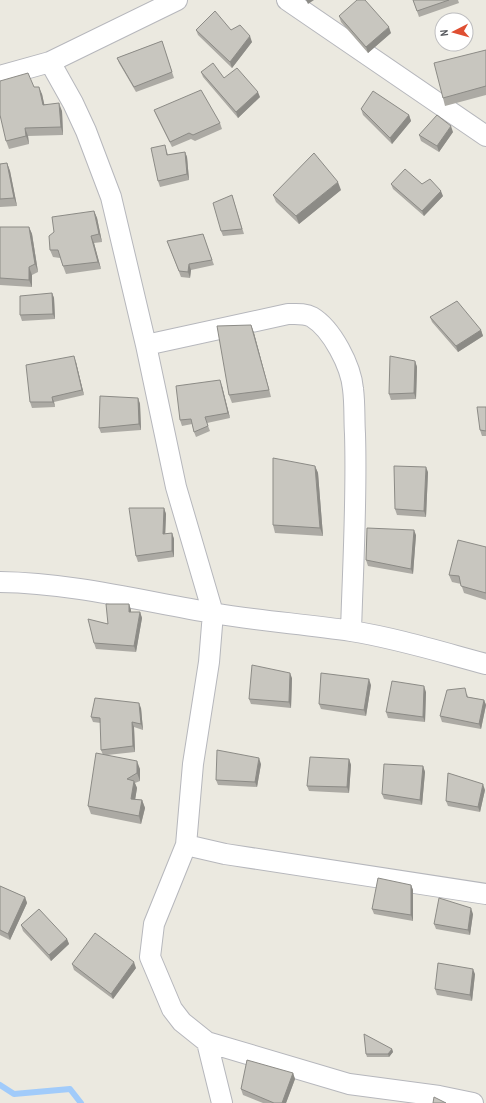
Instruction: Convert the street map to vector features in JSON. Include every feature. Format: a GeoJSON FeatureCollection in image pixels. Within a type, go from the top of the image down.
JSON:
{"type":"FeatureCollection","features":[{"type":"Feature","properties":{"kind":"street"},"geometry":{"type":"LineString","coordinates":[[0,76],[50,62],[177,0]]}},
{"type":"Feature","properties":{"kind":"street"},"geometry":{"type":"LineString","coordinates":[[287,0],[486,136]]}},
{"type":"Feature","properties":{"kind":"street"},"geometry":{"type":"LineString","coordinates":[[50,62],[76,110],[98,159],[111,197],[146,345],[176,486],[213,613],[209,662],[193,764],[186,845],[154,924],[150,957],[172,1009],[182,1022],[207,1042],[348,1084],[439,1096],[473,1103]]}},
{"type":"Feature","properties":{"kind":"street"},"geometry":{"type":"LineString","coordinates":[[146,345],[272,316],[294,314],[311,316],[320,323],[333,340],[346,362],[353,388],[357,483],[351,631]]}},
{"type":"Feature","properties":{"kind":"street"},"geometry":{"type":"LineString","coordinates":[[0,582],[55,586],[126,596],[213,613],[381,636],[486,664]]}},
{"type":"Feature","properties":{"kind":"street"},"geometry":{"type":"LineString","coordinates":[[186,845],[225,854],[486,894]]}},
{"type":"Feature","properties":{"kind":"street"},"geometry":{"type":"LineString","coordinates":[[207,1042],[222,1103]]}},
{"type":"Feature","properties":{"kind":"building"},"geometry":{"type":"Polygon","coordinates":[[[357,0],[365,0],[389,27],[366,47],[339,16],[357,0]]]}},
{"type":"Feature","properties":{"kind":"building"},"geometry":{"type":"Polygon","coordinates":[[[413,0],[449,0],[417,11],[413,0]]]}},
{"type":"Feature","properties":{"kind":"building"},"geometry":{"type":"Polygon","coordinates":[[[215,11],[231,30],[240,25],[250,36],[230,62],[196,30],[215,11]]]}},
{"type":"Feature","properties":{"kind":"building"},"geometry":{"type":"Polygon","coordinates":[[[162,41],[172,72],[134,87],[117,58],[162,41]]]}},
{"type":"Feature","properties":{"kind":"building"},"geometry":{"type":"Polygon","coordinates":[[[486,50],[486,86],[443,98],[434,63],[486,50]]]}},
{"type":"Feature","properties":{"kind":"building"},"geometry":{"type":"Polygon","coordinates":[[[213,63],[224,78],[237,68],[258,92],[236,112],[201,72],[213,63]]]}},
{"type":"Feature","properties":{"kind":"building"},"geometry":{"type":"Polygon","coordinates":[[[28,73],[34,87],[39,87],[43,105],[59,103],[61,127],[25,128],[26,136],[6,141],[0,115],[0,81],[28,73]]]}},
{"type":"Feature","properties":{"kind":"building"},"geometry":{"type":"Polygon","coordinates":[[[201,90],[220,123],[193,135],[189,133],[170,142],[154,110],[201,90]]]}},
{"type":"Feature","properties":{"kind":"building"},"geometry":{"type":"Polygon","coordinates":[[[373,91],[409,115],[390,138],[361,109],[373,91]]]}},
{"type":"Feature","properties":{"kind":"building"},"geometry":{"type":"Polygon","coordinates":[[[437,115],[451,126],[437,146],[419,135],[437,115]]]}},
{"type":"Feature","properties":{"kind":"building"},"geometry":{"type":"Polygon","coordinates":[[[165,145],[167,155],[185,152],[187,174],[158,181],[151,148],[165,145]]]}},
{"type":"Feature","properties":{"kind":"building"},"geometry":{"type":"Polygon","coordinates":[[[314,153],[338,182],[296,216],[273,195],[314,153]]]}},
{"type":"Feature","properties":{"kind":"building"},"geometry":{"type":"Polygon","coordinates":[[[7,163],[14,198],[0,199],[0,164],[7,163]]]}},
{"type":"Feature","properties":{"kind":"building"},"geometry":{"type":"Polygon","coordinates":[[[405,169],[422,184],[430,179],[441,191],[422,211],[391,184],[405,169]]]}},
{"type":"Feature","properties":{"kind":"building"},"geometry":{"type":"Polygon","coordinates":[[[232,195],[242,229],[221,231],[213,203],[232,195]]]}},
{"type":"Feature","properties":{"kind":"building"},"geometry":{"type":"Polygon","coordinates":[[[94,211],[99,234],[91,236],[98,262],[63,266],[58,250],[50,250],[49,236],[54,232],[52,217],[94,211]]]}},
{"type":"Feature","properties":{"kind":"building"},"geometry":{"type":"Polygon","coordinates":[[[0,227],[29,227],[35,264],[29,267],[29,280],[0,278],[0,227]]]}},
{"type":"Feature","properties":{"kind":"building"},"geometry":{"type":"Polygon","coordinates":[[[203,234],[212,260],[189,264],[188,272],[179,271],[167,241],[203,234]]]}},
{"type":"Feature","properties":{"kind":"building"},"geometry":{"type":"Polygon","coordinates":[[[52,293],[53,314],[20,315],[20,296],[52,293]]]}},
{"type":"Feature","properties":{"kind":"building"},"geometry":{"type":"Polygon","coordinates":[[[457,301],[481,330],[456,346],[430,317],[457,301]]]}},
{"type":"Feature","properties":{"kind":"building"},"geometry":{"type":"Polygon","coordinates":[[[251,325],[269,390],[229,395],[217,326],[251,325]]]}},
{"type":"Feature","properties":{"kind":"building"},"geometry":{"type":"Polygon","coordinates":[[[74,356],[82,390],[52,397],[53,402],[30,402],[26,365],[74,356]]]}},
{"type":"Feature","properties":{"kind":"building"},"geometry":{"type":"Polygon","coordinates":[[[390,356],[415,361],[414,393],[389,394],[390,356]]]}},
{"type":"Feature","properties":{"kind":"building"},"geometry":{"type":"Polygon","coordinates":[[[220,380],[228,413],[205,417],[208,426],[194,432],[191,419],[180,420],[176,386],[220,380]]]}},
{"type":"Feature","properties":{"kind":"building"},"geometry":{"type":"Polygon","coordinates":[[[100,396],[138,398],[139,424],[99,428],[100,396]]]}},
{"type":"Feature","properties":{"kind":"building"},"geometry":{"type":"Polygon","coordinates":[[[477,407],[486,407],[486,431],[480,430],[477,407]]]}},
{"type":"Feature","properties":{"kind":"building"},"geometry":{"type":"Polygon","coordinates":[[[273,458],[315,466],[320,528],[273,525],[273,458]]]}},
{"type":"Feature","properties":{"kind":"building"},"geometry":{"type":"Polygon","coordinates":[[[394,466],[426,467],[424,511],[395,509],[394,466]]]}},
{"type":"Feature","properties":{"kind":"building"},"geometry":{"type":"Polygon","coordinates":[[[129,508],[164,508],[163,534],[172,533],[172,551],[136,556],[129,508]]]}},
{"type":"Feature","properties":{"kind":"building"},"geometry":{"type":"Polygon","coordinates":[[[367,528],[414,530],[411,569],[366,560],[367,528]]]}},
{"type":"Feature","properties":{"kind":"building"},"geometry":{"type":"Polygon","coordinates":[[[458,540],[486,547],[486,593],[461,586],[459,576],[449,575],[458,540]]]}},
{"type":"Feature","properties":{"kind":"building"},"geometry":{"type":"Polygon","coordinates":[[[106,604],[129,604],[129,612],[140,612],[134,646],[94,643],[88,619],[108,624],[106,604]]]}},
{"type":"Feature","properties":{"kind":"building"},"geometry":{"type":"Polygon","coordinates":[[[252,665],[290,673],[289,702],[249,699],[252,665]]]}},
{"type":"Feature","properties":{"kind":"building"},"geometry":{"type":"Polygon","coordinates":[[[321,673],[369,679],[364,710],[319,704],[321,673]]]}},
{"type":"Feature","properties":{"kind":"building"},"geometry":{"type":"Polygon","coordinates":[[[392,681],[424,686],[423,717],[386,712],[392,681]]]}},
{"type":"Feature","properties":{"kind":"building"},"geometry":{"type":"Polygon","coordinates":[[[465,688],[467,697],[484,700],[479,724],[440,716],[447,690],[465,688]]]}},
{"type":"Feature","properties":{"kind":"building"},"geometry":{"type":"Polygon","coordinates":[[[95,698],[139,703],[141,724],[132,722],[133,746],[101,750],[100,718],[91,717],[95,698]]]}},
{"type":"Feature","properties":{"kind":"building"},"geometry":{"type":"Polygon","coordinates":[[[217,750],[259,758],[255,782],[216,780],[217,750]]]}},
{"type":"Feature","properties":{"kind":"building"},"geometry":{"type":"Polygon","coordinates":[[[96,753],[137,761],[137,773],[127,779],[134,781],[131,799],[142,800],[139,816],[88,806],[96,753]]]}},
{"type":"Feature","properties":{"kind":"building"},"geometry":{"type":"Polygon","coordinates":[[[310,757],[349,759],[347,787],[307,786],[310,757]]]}},
{"type":"Feature","properties":{"kind":"building"},"geometry":{"type":"Polygon","coordinates":[[[384,764],[423,766],[420,800],[382,794],[384,764]]]}},
{"type":"Feature","properties":{"kind":"building"},"geometry":{"type":"Polygon","coordinates":[[[448,773],[483,784],[478,807],[446,801],[448,773]]]}},
{"type":"Feature","properties":{"kind":"building"},"geometry":{"type":"Polygon","coordinates":[[[378,878],[411,885],[411,915],[372,909],[378,878]]]}},
{"type":"Feature","properties":{"kind":"building"},"geometry":{"type":"Polygon","coordinates":[[[0,886],[25,897],[8,934],[0,930],[0,886]]]}},
{"type":"Feature","properties":{"kind":"building"},"geometry":{"type":"Polygon","coordinates":[[[439,898],[471,908],[468,930],[434,924],[439,898]]]}},
{"type":"Feature","properties":{"kind":"building"},"geometry":{"type":"Polygon","coordinates":[[[39,909],[67,939],[49,955],[21,925],[39,909]]]}},
{"type":"Feature","properties":{"kind":"building"},"geometry":{"type":"Polygon","coordinates":[[[95,933],[134,962],[111,994],[72,964],[95,933]]]}},
{"type":"Feature","properties":{"kind":"building"},"geometry":{"type":"Polygon","coordinates":[[[438,963],[473,969],[470,995],[435,989],[438,963]]]}},
{"type":"Feature","properties":{"kind":"building"},"geometry":{"type":"Polygon","coordinates":[[[364,1034],[392,1049],[388,1054],[366,1054],[364,1034]]]}},
{"type":"Feature","properties":{"kind":"building"},"geometry":{"type":"Polygon","coordinates":[[[247,1060],[293,1073],[282,1103],[274,1103],[241,1089],[247,1060]]]}},
{"type":"Feature","properties":{"kind":"building"},"geometry":{"type":"Polygon","coordinates":[[[434,1097],[446,1103],[433,1103],[434,1097]]]}},
{"type":"Feature","properties":{"kind":"waterway"},"geometry":{"type":"LineString","coordinates":[[0,1085],[14,1094],[70,1089],[81,1103]]}}]}
